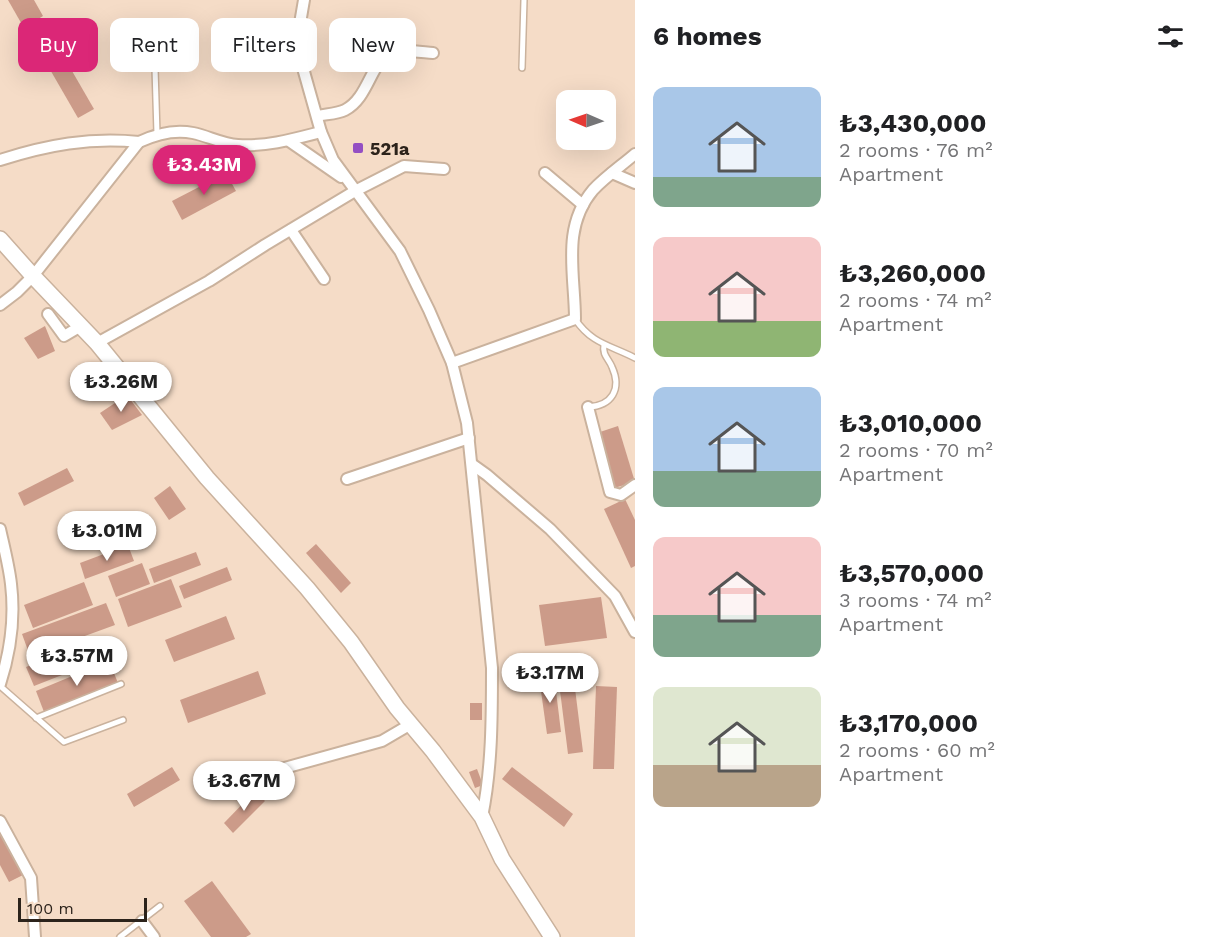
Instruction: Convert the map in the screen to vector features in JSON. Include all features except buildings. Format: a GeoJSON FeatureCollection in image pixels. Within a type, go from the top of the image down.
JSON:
{"type":"FeatureCollection","features":[{"type":"Feature","properties":{"kind":"street"},"geometry":{"type":"LineString","coordinates":[[304,0],[298,35],[301,61],[321,132],[333,160],[400,251],[452,363],[467,423],[492,668],[487,792],[482,817]]}},
{"type":"Feature","properties":{"kind":"street"},"geometry":{"type":"LineString","coordinates":[[317,116],[343,111],[354,104],[362,95],[381,60],[389,54],[433,53]]}},
{"type":"Feature","properties":{"kind":"street"},"geometry":{"type":"LineString","coordinates":[[0,305],[33,276],[139,142],[157,134],[192,132],[237,145],[289,141],[321,132]]}},
{"type":"Feature","properties":{"kind":"street"},"geometry":{"type":"LineString","coordinates":[[0,160],[37,148],[108,139],[139,142]]}},
{"type":"Feature","properties":{"kind":"street"},"geometry":{"type":"LineString","coordinates":[[289,141],[352,187]]}},
{"type":"Feature","properties":{"kind":"street"},"geometry":{"type":"LineString","coordinates":[[452,363],[575,319],[571,246],[578,216],[594,189],[635,154]]}},
{"type":"Feature","properties":{"kind":"street"},"geometry":{"type":"LineString","coordinates":[[97,342],[209,281],[291,230],[352,187],[404,166],[444,169]]}},
{"type":"Feature","properties":{"kind":"street"},"geometry":{"type":"LineString","coordinates":[[545,172],[583,205]]}},
{"type":"Feature","properties":{"kind":"street"},"geometry":{"type":"LineString","coordinates":[[612,173],[635,183]]}},
{"type":"Feature","properties":{"kind":"street"},"geometry":{"type":"LineString","coordinates":[[291,230],[324,279]]}},
{"type":"Feature","properties":{"kind":"street"},"geometry":{"type":"LineString","coordinates":[[0,239],[97,342],[207,478],[307,588],[351,642],[482,817],[502,859],[552,937]]}},
{"type":"Feature","properties":{"kind":"street"},"geometry":{"type":"LineString","coordinates":[[48,314],[64,336],[81,326]]}},
{"type":"Feature","properties":{"kind":"street"},"geometry":{"type":"LineString","coordinates":[[588,407],[610,492],[621,495],[635,485]]}},
{"type":"Feature","properties":{"kind":"street"},"geometry":{"type":"LineString","coordinates":[[347,479],[469,438]]}},
{"type":"Feature","properties":{"kind":"street"},"geometry":{"type":"LineString","coordinates":[[473,465],[550,530],[615,596],[635,632]]}},
{"type":"Feature","properties":{"kind":"street"},"geometry":{"type":"LineString","coordinates":[[0,529],[11,584],[12,611],[8,661],[0,685]]}},
{"type":"Feature","properties":{"kind":"street"},"geometry":{"type":"LineString","coordinates":[[270,772],[382,741],[411,724]]}},
{"type":"Feature","properties":{"kind":"street"},"geometry":{"type":"LineString","coordinates":[[0,821],[31,878],[35,937]]}},
{"type":"Feature","properties":{"kind":"street"},"geometry":{"type":"LineString","coordinates":[[142,921],[154,937]]}},
{"type":"Feature","properties":{"kind":"lane"},"geometry":{"type":"LineString","coordinates":[[522,68],[524,0]]}},
{"type":"Feature","properties":{"kind":"lane"},"geometry":{"type":"LineString","coordinates":[[155,72],[157,134]]}},
{"type":"Feature","properties":{"kind":"lane"},"geometry":{"type":"LineString","coordinates":[[575,319],[586,333],[604,345],[635,358]]}},
{"type":"Feature","properties":{"kind":"lane"},"geometry":{"type":"LineString","coordinates":[[588,407],[604,405],[611,399],[614,392],[615,375],[604,353],[604,345]]}},
{"type":"Feature","properties":{"kind":"lane"},"geometry":{"type":"LineString","coordinates":[[36,718],[121,684]]}},
{"type":"Feature","properties":{"kind":"lane"},"geometry":{"type":"LineString","coordinates":[[0,685],[64,742],[123,720]]}},
{"type":"Feature","properties":{"kind":"lane"},"geometry":{"type":"LineString","coordinates":[[120,937],[160,906]]}},
{"type":"Feature","properties":{"kind":"place","name":"521a"},"geometry":{"type":"Point","coordinates":[358,148]}}]}
